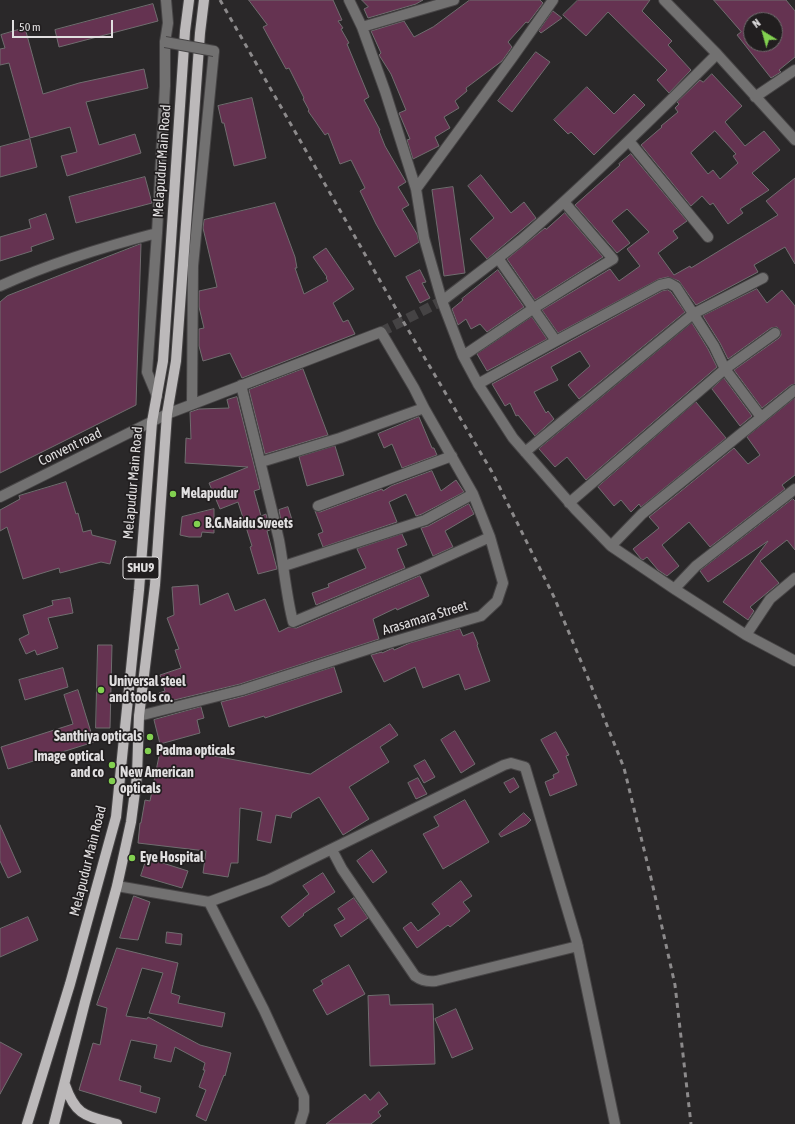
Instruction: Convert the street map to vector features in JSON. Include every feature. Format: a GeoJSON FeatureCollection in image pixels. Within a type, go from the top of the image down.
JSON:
{"type":"FeatureCollection","features":[{"type":"Feature","properties":{"kind":"main road","name":"Melapudur Main Road"},"geometry":{"type":"LineString","coordinates":[[27,1124],[70,984],[116,817],[139,590],[152,422],[163,361],[185,31],[189,0]]}},
{"type":"Feature","properties":{"kind":"main road","name":"Melapudur Main Road"},"geometry":{"type":"LineString","coordinates":[[54,1124],[85,1002],[117,886],[131,822],[137,776],[139,716],[155,585],[167,414],[176,361],[204,0]]}},
{"type":"Feature","properties":{"kind":"main road"},"geometry":{"type":"LineString","coordinates":[[64,1085],[73,1104],[80,1112],[117,1124]]}},
{"type":"Feature","properties":{"kind":"street"},"geometry":{"type":"LineString","coordinates":[[157,396],[147,372],[157,233],[165,86],[165,42],[168,23],[166,0]]}},
{"type":"Feature","properties":{"kind":"street"},"geometry":{"type":"LineString","coordinates":[[349,0],[362,27],[385,91],[416,189],[424,238],[442,301],[463,356],[478,384],[513,438],[570,503],[611,546],[676,590],[746,634],[795,661]]}},
{"type":"Feature","properties":{"kind":"street"},"geometry":{"type":"LineString","coordinates":[[362,27],[454,0]]}},
{"type":"Feature","properties":{"kind":"street"},"geometry":{"type":"LineString","coordinates":[[416,189],[512,58],[552,0]]}},
{"type":"Feature","properties":{"kind":"street"},"geometry":{"type":"LineString","coordinates":[[664,0],[717,54],[795,140]]}},
{"type":"Feature","properties":{"kind":"street"},"geometry":{"type":"LineString","coordinates":[[165,42],[214,51],[193,266],[192,404]]}},
{"type":"Feature","properties":{"kind":"street"},"geometry":{"type":"LineString","coordinates":[[442,301],[519,241],[564,202],[629,141],[717,54]]}},
{"type":"Feature","properties":{"kind":"street"},"geometry":{"type":"LineString","coordinates":[[755,97],[795,70]]}},
{"type":"Feature","properties":{"kind":"street"},"geometry":{"type":"LineString","coordinates":[[629,141],[708,237]]}},
{"type":"Feature","properties":{"kind":"street"},"geometry":{"type":"LineString","coordinates":[[463,356],[534,308],[613,259],[564,202]]}},
{"type":"Feature","properties":{"kind":"street"},"geometry":{"type":"LineString","coordinates":[[0,286],[60,261],[157,233]]}},
{"type":"Feature","properties":{"kind":"street"},"geometry":{"type":"LineString","coordinates":[[498,258],[556,341]]}},
{"type":"Feature","properties":{"kind":"street"},"geometry":{"type":"LineString","coordinates":[[525,452],[693,314],[763,278]]}},
{"type":"Feature","properties":{"kind":"street"},"geometry":{"type":"LineString","coordinates":[[478,384],[660,285],[670,283],[676,287],[714,346],[725,369],[761,417]]}},
{"type":"Feature","properties":{"kind":"street","name":"Convent road"},"geometry":{"type":"LineString","coordinates":[[0,497],[167,414],[381,332]]}},
{"type":"Feature","properties":{"kind":"street","name":"Arasamara Street"},"geometry":{"type":"LineString","coordinates":[[139,716],[242,690],[482,616],[497,600],[503,583],[490,537],[473,494],[381,332]]}},
{"type":"Feature","properties":{"kind":"street"},"geometry":{"type":"LineString","coordinates":[[570,503],[725,369],[775,332]]}},
{"type":"Feature","properties":{"kind":"street"},"geometry":{"type":"LineString","coordinates":[[241,385],[261,462],[284,566],[293,622],[424,567],[490,537]]}},
{"type":"Feature","properties":{"kind":"street"},"geometry":{"type":"LineString","coordinates":[[611,546],[642,514],[795,390]]}},
{"type":"Feature","properties":{"kind":"street"},"geometry":{"type":"LineString","coordinates":[[261,462],[340,438],[424,408]]}},
{"type":"Feature","properties":{"kind":"street"},"geometry":{"type":"LineString","coordinates":[[318,506],[452,456]]}},
{"type":"Feature","properties":{"kind":"street"},"geometry":{"type":"LineString","coordinates":[[676,590],[677,586],[696,566],[794,490]]}},
{"type":"Feature","properties":{"kind":"street"},"geometry":{"type":"LineString","coordinates":[[284,566],[425,520],[473,494]]}},
{"type":"Feature","properties":{"kind":"street"},"geometry":{"type":"LineString","coordinates":[[746,634],[770,599],[795,578]]}},
{"type":"Feature","properties":{"kind":"street"},"geometry":{"type":"LineString","coordinates":[[117,886],[209,902],[268,880],[504,765],[511,763],[524,767],[578,946],[615,1124]]}},
{"type":"Feature","properties":{"kind":"street"},"geometry":{"type":"LineString","coordinates":[[332,850],[342,869],[415,976],[420,980],[429,982],[436,981],[578,946]]}},
{"type":"Feature","properties":{"kind":"street"},"geometry":{"type":"LineString","coordinates":[[209,902],[264,1010],[304,1097],[304,1111],[300,1124]]}},
{"type":"Feature","properties":{"kind":"building"},"geometry":{"type":"Polygon","coordinates":[[[249,0],[333,0],[342,20],[338,21],[343,28],[341,29],[349,43],[347,44],[369,97],[364,100],[380,130],[379,131],[385,146],[406,182],[398,187],[409,205],[402,209],[417,234],[419,242],[395,257],[376,224],[360,191],[365,188],[351,160],[340,164],[328,133],[325,135],[308,111],[309,110],[303,99],[304,98],[289,68],[286,69],[263,27],[267,25],[249,0]]]}},
{"type":"Feature","properties":{"kind":"building"},"geometry":{"type":"Polygon","coordinates":[[[362,0],[423,0],[416,4],[368,18],[364,9],[368,7],[362,0]]]}},
{"type":"Feature","properties":{"kind":"building"},"geometry":{"type":"Polygon","coordinates":[[[470,0],[540,0],[543,3],[528,23],[526,22],[508,42],[512,47],[502,61],[466,88],[467,91],[455,101],[459,108],[444,117],[450,128],[435,137],[439,146],[413,159],[407,140],[410,139],[399,113],[406,110],[391,74],[379,55],[381,53],[371,31],[404,21],[414,37],[433,27],[470,0]]]}},
{"type":"Feature","properties":{"kind":"building"},"geometry":{"type":"Polygon","coordinates":[[[578,0],[650,0],[642,11],[672,41],[668,45],[691,70],[669,93],[657,80],[667,70],[608,12],[586,36],[563,15],[578,0]]]}},
{"type":"Feature","properties":{"kind":"building"},"geometry":{"type":"Polygon","coordinates":[[[714,0],[786,0],[795,11],[795,57],[779,70],[781,72],[771,78],[750,52],[783,52],[783,12],[743,12],[743,43],[737,35],[741,32],[714,0]]]}},
{"type":"Feature","properties":{"kind":"building"},"geometry":{"type":"Polygon","coordinates":[[[153,4],[158,21],[59,47],[55,30],[153,4]]]}},
{"type":"Feature","properties":{"kind":"building"},"geometry":{"type":"Polygon","coordinates":[[[553,11],[562,18],[541,33],[539,31],[553,11]]]}},
{"type":"Feature","properties":{"kind":"building"},"geometry":{"type":"Polygon","coordinates":[[[25,28],[43,94],[79,83],[144,69],[148,88],[86,102],[99,145],[135,134],[141,153],[67,176],[61,156],[77,152],[70,127],[30,138],[9,63],[0,65],[0,49],[5,48],[1,35],[25,28]]]}},
{"type":"Feature","properties":{"kind":"building"},"geometry":{"type":"Polygon","coordinates":[[[536,52],[550,62],[512,112],[498,101],[536,52]]]}},
{"type":"Feature","properties":{"kind":"building"},"geometry":{"type":"Polygon","coordinates":[[[712,74],[742,106],[725,122],[745,146],[764,131],[780,150],[752,173],[769,190],[740,209],[743,213],[728,224],[713,203],[710,205],[702,196],[691,206],[641,145],[678,112],[675,108],[679,104],[677,102],[700,80],[703,82],[712,74]],[[715,131],[691,153],[708,174],[713,170],[720,179],[738,163],[733,156],[736,154],[715,131]]]}},
{"type":"Feature","properties":{"kind":"building"},"geometry":{"type":"Polygon","coordinates":[[[587,87],[614,114],[634,94],[645,105],[594,155],[571,132],[568,134],[554,120],[587,87]]]}},
{"type":"Feature","properties":{"kind":"building"},"geometry":{"type":"Polygon","coordinates":[[[252,98],[266,158],[234,166],[224,123],[222,123],[218,106],[252,98]]]}},
{"type":"Feature","properties":{"kind":"building"},"geometry":{"type":"Polygon","coordinates":[[[30,139],[37,167],[0,177],[0,147],[30,139]]]}},
{"type":"Feature","properties":{"kind":"building"},"geometry":{"type":"Polygon","coordinates":[[[631,154],[687,221],[673,231],[678,238],[658,253],[674,275],[690,266],[691,268],[778,215],[766,201],[795,178],[795,264],[785,247],[754,265],[758,272],[696,305],[679,281],[668,277],[659,279],[558,333],[542,310],[610,269],[619,281],[640,266],[627,249],[649,232],[627,209],[612,221],[630,243],[617,253],[575,205],[631,154]]]}},
{"type":"Feature","properties":{"kind":"building"},"geometry":{"type":"Polygon","coordinates":[[[481,175],[511,213],[524,202],[536,218],[487,259],[470,239],[494,218],[468,186],[481,175]]]}},
{"type":"Feature","properties":{"kind":"building"},"geometry":{"type":"Polygon","coordinates":[[[145,177],[152,203],[76,223],[69,197],[145,177]]]}},
{"type":"Feature","properties":{"kind":"building"},"geometry":{"type":"Polygon","coordinates":[[[453,187],[465,273],[444,276],[432,190],[453,187]]]}},
{"type":"Feature","properties":{"kind":"building"},"geometry":{"type":"Polygon","coordinates":[[[275,203],[295,257],[297,268],[295,268],[304,294],[328,281],[326,278],[327,277],[313,257],[326,248],[354,289],[333,303],[343,322],[348,320],[355,334],[242,378],[230,353],[203,361],[199,346],[199,329],[204,328],[199,307],[199,291],[217,287],[203,228],[204,220],[275,203]]]}},
{"type":"Feature","properties":{"kind":"building"},"geometry":{"type":"Polygon","coordinates":[[[565,213],[603,257],[535,300],[507,259],[565,213]]]}},
{"type":"Feature","properties":{"kind":"building"},"geometry":{"type":"Polygon","coordinates":[[[46,214],[54,239],[31,247],[32,251],[0,261],[0,237],[31,228],[29,220],[46,214]]]}},
{"type":"Feature","properties":{"kind":"building"},"geometry":{"type":"Polygon","coordinates":[[[141,244],[136,405],[0,473],[0,302],[7,296],[141,244]]]}},
{"type":"Feature","properties":{"kind":"building"},"geometry":{"type":"Polygon","coordinates":[[[420,270],[426,282],[422,283],[430,298],[420,303],[406,277],[420,270]]]}},
{"type":"Feature","properties":{"kind":"building"},"geometry":{"type":"Polygon","coordinates":[[[498,270],[524,307],[487,332],[480,324],[471,329],[466,319],[458,325],[452,309],[498,270]]]}},
{"type":"Feature","properties":{"kind":"building"},"geometry":{"type":"Polygon","coordinates":[[[757,289],[767,303],[782,290],[795,306],[795,384],[791,385],[762,408],[734,370],[779,338],[781,335],[780,330],[777,327],[771,328],[728,359],[703,316],[757,289]]]}},
{"type":"Feature","properties":{"kind":"building"},"geometry":{"type":"Polygon","coordinates":[[[668,290],[685,312],[579,399],[568,385],[590,366],[580,351],[551,367],[558,380],[534,392],[546,413],[548,411],[554,419],[535,436],[518,415],[516,416],[510,403],[505,406],[492,384],[662,291],[668,290]]]}},
{"type":"Feature","properties":{"kind":"building"},"geometry":{"type":"Polygon","coordinates":[[[532,317],[547,339],[487,371],[477,354],[532,317]]]}},
{"type":"Feature","properties":{"kind":"building"},"geometry":{"type":"Polygon","coordinates":[[[692,323],[717,367],[586,480],[567,457],[555,467],[539,449],[692,323]]]}},
{"type":"Feature","properties":{"kind":"building"},"geometry":{"type":"Polygon","coordinates":[[[303,369],[328,435],[265,454],[249,390],[303,369]]]}},
{"type":"Feature","properties":{"kind":"building"},"geometry":{"type":"Polygon","coordinates":[[[724,378],[752,416],[740,426],[712,389],[724,378]]]}},
{"type":"Feature","properties":{"kind":"building"},"geometry":{"type":"Polygon","coordinates":[[[237,397],[260,489],[254,491],[261,516],[266,514],[270,530],[267,531],[277,569],[258,574],[250,547],[252,546],[238,502],[220,509],[209,483],[248,467],[185,463],[186,438],[191,439],[190,412],[199,409],[229,408],[227,400],[237,397]]]}},
{"type":"Feature","properties":{"kind":"building"},"geometry":{"type":"Polygon","coordinates":[[[795,398],[795,475],[782,485],[785,489],[710,547],[689,522],[662,545],[679,566],[667,576],[658,570],[647,557],[643,560],[641,559],[633,549],[659,528],[649,517],[734,448],[748,464],[760,455],[747,437],[795,398]]]}},
{"type":"Feature","properties":{"kind":"building"},"geometry":{"type":"Polygon","coordinates":[[[696,402],[726,438],[641,507],[639,504],[631,512],[621,500],[614,506],[598,487],[696,402]]]}},
{"type":"Feature","properties":{"kind":"building"},"geometry":{"type":"Polygon","coordinates":[[[419,417],[432,448],[434,448],[437,455],[402,468],[392,444],[384,448],[378,434],[419,417]]]}},
{"type":"Feature","properties":{"kind":"building"},"geometry":{"type":"Polygon","coordinates":[[[335,446],[344,475],[307,486],[299,457],[335,446]]]}},
{"type":"Feature","properties":{"kind":"building"},"geometry":{"type":"Polygon","coordinates":[[[432,471],[441,491],[456,480],[464,492],[416,516],[406,494],[389,502],[397,522],[323,547],[318,534],[323,532],[315,511],[320,512],[382,489],[383,491],[391,486],[432,471]]]}},
{"type":"Feature","properties":{"kind":"building"},"geometry":{"type":"Polygon","coordinates":[[[66,482],[76,514],[78,513],[83,532],[91,530],[92,535],[116,541],[110,564],[101,562],[60,573],[59,568],[23,579],[7,527],[0,531],[0,510],[20,499],[19,496],[66,482]]]}},
{"type":"Feature","properties":{"kind":"building"},"geometry":{"type":"Polygon","coordinates":[[[793,499],[795,501],[795,550],[787,540],[760,561],[779,583],[750,607],[754,611],[748,620],[723,602],[768,541],[708,582],[700,571],[793,499]]]}},
{"type":"Feature","properties":{"kind":"building"},"geometry":{"type":"Polygon","coordinates":[[[469,504],[474,514],[445,531],[453,547],[433,556],[421,528],[428,526],[469,504]]]}},
{"type":"Feature","properties":{"kind":"building"},"geometry":{"type":"Polygon","coordinates":[[[288,507],[293,523],[282,526],[279,510],[288,507]]]}},
{"type":"Feature","properties":{"kind":"building","name":"B.G.Naidu Sweets"},"geometry":{"type":"Polygon","coordinates":[[[214,509],[214,533],[202,532],[201,537],[180,535],[182,517],[214,509]]]}},
{"type":"Feature","properties":{"kind":"building"},"geometry":{"type":"Polygon","coordinates":[[[402,534],[407,545],[397,549],[405,568],[316,605],[312,593],[329,587],[328,584],[366,568],[357,549],[402,534]]]}},
{"type":"Feature","properties":{"kind":"building"},"geometry":{"type":"Polygon","coordinates":[[[420,576],[429,596],[397,610],[396,608],[373,619],[379,639],[240,684],[162,703],[159,693],[165,691],[160,675],[181,668],[175,650],[179,649],[167,618],[174,615],[172,587],[198,585],[200,605],[228,593],[235,611],[265,599],[279,632],[289,627],[296,628],[420,576]]]}},
{"type":"Feature","properties":{"kind":"building"},"geometry":{"type":"Polygon","coordinates":[[[70,598],[73,613],[48,618],[58,648],[37,655],[35,650],[26,654],[19,639],[29,634],[23,615],[53,605],[52,601],[70,598]]]}},
{"type":"Feature","properties":{"kind":"building"},"geometry":{"type":"Polygon","coordinates":[[[460,629],[463,636],[473,632],[490,681],[465,690],[459,674],[423,688],[415,667],[384,682],[371,655],[382,653],[393,648],[394,650],[410,643],[460,629]]]}},
{"type":"Feature","properties":{"kind":"building"},"geometry":{"type":"Polygon","coordinates":[[[98,645],[112,645],[110,728],[96,728],[98,645]]]}},
{"type":"Feature","properties":{"kind":"building"},"geometry":{"type":"Polygon","coordinates":[[[334,667],[342,692],[265,718],[264,716],[229,727],[221,702],[334,667]]]}},
{"type":"Feature","properties":{"kind":"building"},"geometry":{"type":"Polygon","coordinates":[[[63,668],[68,687],[25,700],[19,680],[63,668]]]}},
{"type":"Feature","properties":{"kind":"building"},"geometry":{"type":"Polygon","coordinates":[[[78,690],[94,742],[8,769],[1,747],[73,724],[64,695],[78,690]]]}},
{"type":"Feature","properties":{"kind":"building"},"geometry":{"type":"Polygon","coordinates":[[[201,707],[204,718],[197,720],[200,733],[160,744],[154,720],[201,707]]]}},
{"type":"Feature","properties":{"kind":"building"},"geometry":{"type":"Polygon","coordinates":[[[390,724],[398,735],[380,747],[389,762],[349,787],[369,819],[343,835],[319,797],[292,813],[291,818],[276,815],[271,843],[257,840],[262,812],[240,808],[238,863],[231,863],[228,877],[203,873],[206,851],[138,843],[140,823],[145,800],[150,801],[161,746],[310,774],[390,724]]]}},
{"type":"Feature","properties":{"kind":"building"},"geometry":{"type":"Polygon","coordinates":[[[455,731],[475,764],[461,773],[441,740],[455,731]]]}},
{"type":"Feature","properties":{"kind":"building"},"geometry":{"type":"Polygon","coordinates":[[[556,732],[569,755],[566,756],[577,785],[550,796],[545,782],[554,778],[553,775],[559,772],[541,740],[556,732]]]}},
{"type":"Feature","properties":{"kind":"building"},"geometry":{"type":"Polygon","coordinates":[[[425,760],[435,777],[424,783],[414,766],[425,760]]]}},
{"type":"Feature","properties":{"kind":"building"},"geometry":{"type":"Polygon","coordinates":[[[418,778],[427,794],[416,799],[408,783],[418,778]]]}},
{"type":"Feature","properties":{"kind":"building"},"geometry":{"type":"Polygon","coordinates":[[[514,778],[519,787],[510,793],[504,783],[514,778]]]}},
{"type":"Feature","properties":{"kind":"building"},"geometry":{"type":"Polygon","coordinates":[[[465,800],[489,842],[443,869],[423,834],[439,826],[434,817],[465,800]]]}},
{"type":"Feature","properties":{"kind":"building"},"geometry":{"type":"Polygon","coordinates":[[[524,813],[531,820],[526,825],[501,837],[499,834],[524,813]]]}},
{"type":"Feature","properties":{"kind":"building"},"geometry":{"type":"Polygon","coordinates":[[[0,825],[21,872],[8,878],[0,861],[0,825]]]}},
{"type":"Feature","properties":{"kind":"building"},"geometry":{"type":"Polygon","coordinates":[[[372,850],[387,872],[373,883],[357,861],[372,850]]]}},
{"type":"Feature","properties":{"kind":"building"},"geometry":{"type":"Polygon","coordinates":[[[147,858],[188,871],[182,888],[141,876],[147,858]]]}},
{"type":"Feature","properties":{"kind":"building"},"geometry":{"type":"Polygon","coordinates":[[[323,873],[335,892],[303,914],[304,915],[289,927],[281,917],[309,894],[303,886],[323,873]]]}},
{"type":"Feature","properties":{"kind":"building"},"geometry":{"type":"Polygon","coordinates":[[[461,881],[472,896],[463,902],[470,911],[450,927],[448,925],[417,948],[403,928],[411,922],[418,931],[440,914],[432,904],[461,881]]]}},
{"type":"Feature","properties":{"kind":"building"},"geometry":{"type":"Polygon","coordinates":[[[134,896],[150,902],[138,940],[120,938],[134,896]]]}},
{"type":"Feature","properties":{"kind":"building"},"geometry":{"type":"Polygon","coordinates":[[[354,898],[368,918],[341,937],[334,925],[345,919],[338,909],[354,898]]]}},
{"type":"Feature","properties":{"kind":"building"},"geometry":{"type":"Polygon","coordinates":[[[28,917],[38,940],[0,957],[0,929],[28,917]]]}},
{"type":"Feature","properties":{"kind":"building"},"geometry":{"type":"Polygon","coordinates":[[[167,932],[182,934],[181,945],[166,943],[167,932]]]}},
{"type":"Feature","properties":{"kind":"building"},"geometry":{"type":"Polygon","coordinates":[[[117,948],[178,963],[171,993],[180,996],[178,1003],[225,1013],[222,1027],[149,1013],[163,973],[142,968],[126,1016],[147,1019],[148,1017],[200,1045],[231,1053],[225,1076],[224,1075],[206,1121],[196,1116],[206,1090],[199,1087],[205,1070],[203,1070],[205,1063],[175,1047],[171,1062],[154,1058],[157,1045],[131,1040],[119,1080],[141,1086],[140,1092],[160,1098],[156,1113],[79,1090],[93,1043],[100,1045],[107,1008],[97,1005],[117,948]]]}},
{"type":"Feature","properties":{"kind":"building"},"geometry":{"type":"Polygon","coordinates":[[[349,965],[365,994],[327,1015],[313,990],[323,984],[321,981],[349,965]]]}},
{"type":"Feature","properties":{"kind":"building"},"geometry":{"type":"Polygon","coordinates":[[[389,995],[390,1005],[433,1004],[435,1064],[370,1066],[368,996],[389,995]]]}},
{"type":"Feature","properties":{"kind":"building"},"geometry":{"type":"Polygon","coordinates":[[[456,1009],[473,1049],[452,1058],[435,1019],[456,1009]]]}},
{"type":"Feature","properties":{"kind":"building"},"geometry":{"type":"Polygon","coordinates":[[[0,1042],[22,1054],[0,1094],[0,1042]]]}},
{"type":"Feature","properties":{"kind":"building"},"geometry":{"type":"Polygon","coordinates":[[[379,1092],[388,1104],[378,1112],[381,1116],[371,1124],[326,1124],[365,1094],[370,1100],[379,1092]]]}},
{"type":"Feature","properties":{"kind":"tunnel"},"geometry":{"type":"LineString","coordinates":[[381,332],[442,301]]}},
{"type":"Feature","properties":{"kind":"railway"},"geometry":{"type":"LineString","coordinates":[[220,0],[403,321],[492,472],[554,597],[588,678],[624,768],[651,878],[675,985],[691,1124]]}},
{"type":"Feature","properties":{"kind":"place","name":"Melapudur"},"geometry":{"type":"Point","coordinates":[173,494]}},
{"type":"Feature","properties":{"kind":"place","name":"B.G.Naidu Sweets"},"geometry":{"type":"Point","coordinates":[197,524]}},
{"type":"Feature","properties":{"kind":"place","name":"Universal steel and tools co."},"geometry":{"type":"Point","coordinates":[101,690]}},
{"type":"Feature","properties":{"kind":"place","name":"Santhiya opticals"},"geometry":{"type":"Point","coordinates":[150,737]}},
{"type":"Feature","properties":{"kind":"place","name":"Padma opticals"},"geometry":{"type":"Point","coordinates":[148,751]}},
{"type":"Feature","properties":{"kind":"place","name":"Image optical and co"},"geometry":{"type":"Point","coordinates":[112,765]}},
{"type":"Feature","properties":{"kind":"place","name":"New American opticals"},"geometry":{"type":"Point","coordinates":[112,781]}},
{"type":"Feature","properties":{"kind":"place","name":"Eye Hospital"},"geometry":{"type":"Point","coordinates":[132,858]}}]}
